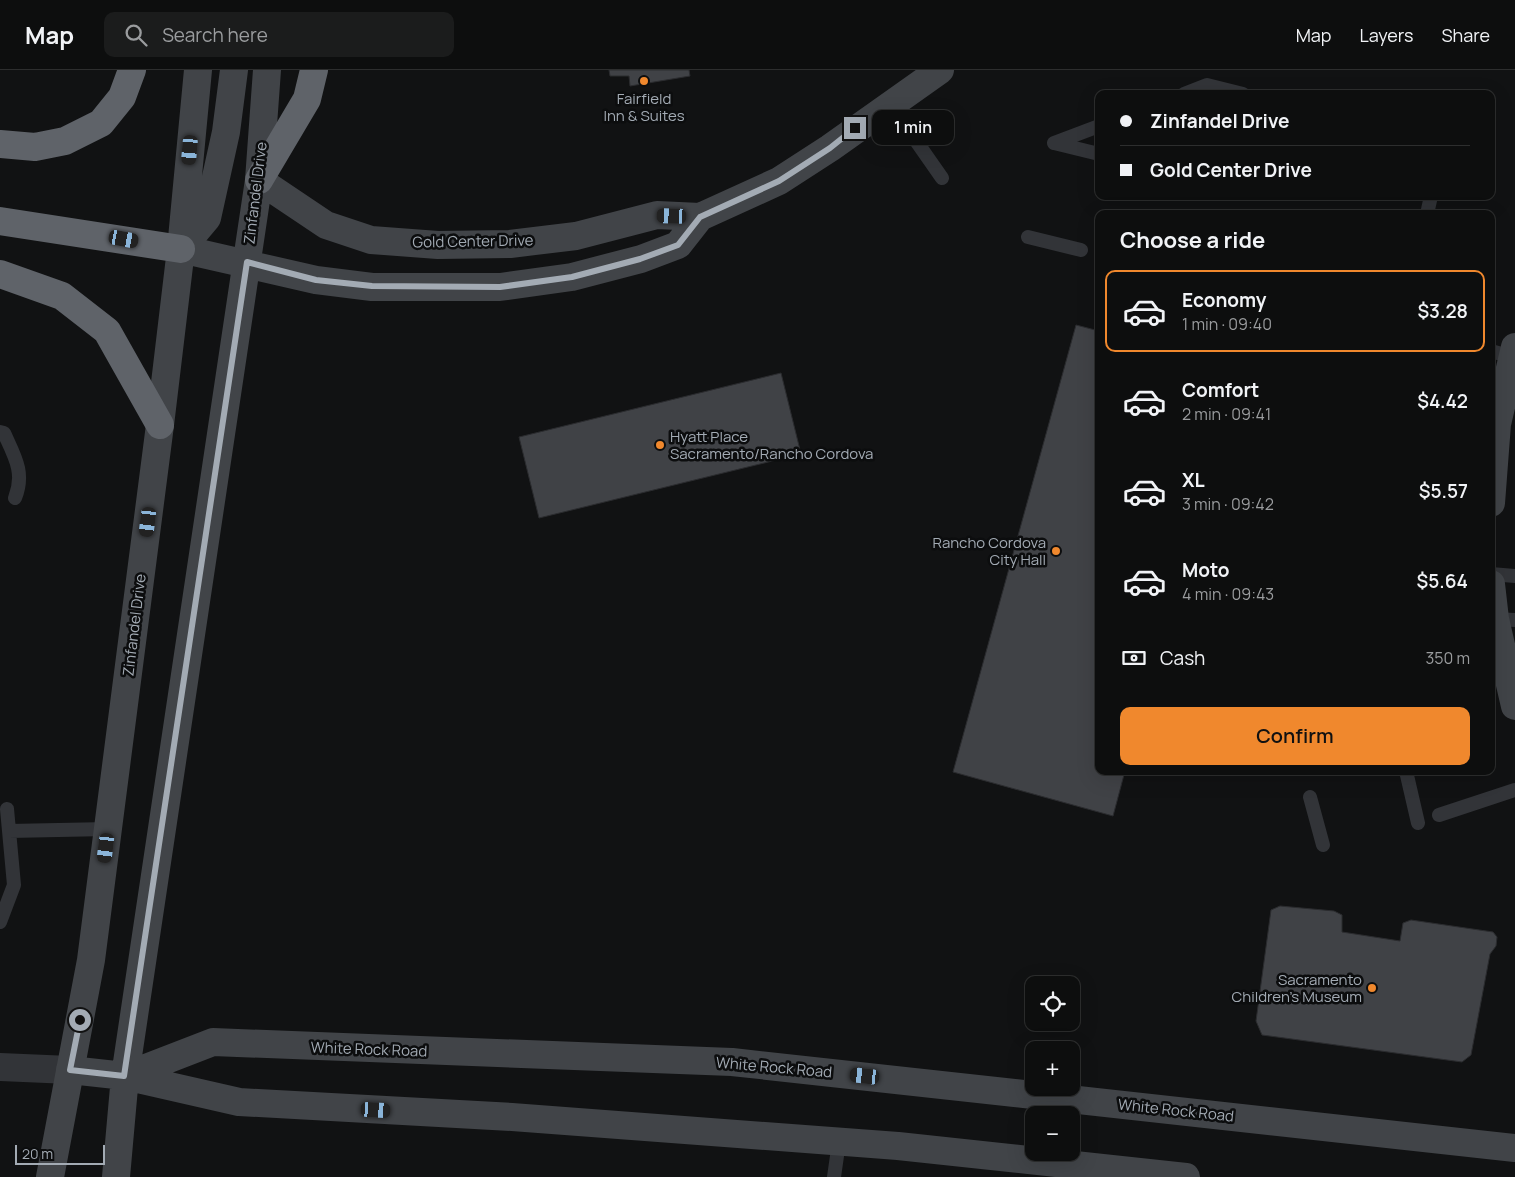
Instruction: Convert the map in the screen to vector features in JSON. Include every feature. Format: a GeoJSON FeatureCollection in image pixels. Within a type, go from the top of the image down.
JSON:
{"type":"FeatureCollection","features":[{"type":"Feature","properties":{"kind":"highway"},"geometry":{"type":"LineString","coordinates":[[0,144],[35,147],[65,141],[101,123],[122,97],[132,70]]}},
{"type":"Feature","properties":{"kind":"highway"},"geometry":{"type":"LineString","coordinates":[[259,180],[307,99],[314,70]]}},
{"type":"Feature","properties":{"kind":"highway"},"geometry":{"type":"LineString","coordinates":[[0,220],[181,249]]}},
{"type":"Feature","properties":{"kind":"highway"},"geometry":{"type":"LineString","coordinates":[[0,274],[62,296],[107,331],[160,425]]}},
{"type":"Feature","properties":{"kind":"main road","name":"Zinfandel Drive"},"geometry":{"type":"LineString","coordinates":[[50,1177],[91,960],[160,425],[181,249],[198,70]]}},
{"type":"Feature","properties":{"kind":"main road"},"geometry":{"type":"LineString","coordinates":[[181,249],[206,218],[226,132],[234,70]]}},
{"type":"Feature","properties":{"kind":"main road","name":"Zinfandel Drive"},"geometry":{"type":"LineString","coordinates":[[116,1177],[124,1076],[259,180],[267,70]]}},
{"type":"Feature","properties":{"kind":"main road","name":"Gold Center Drive"},"geometry":{"type":"LineString","coordinates":[[259,180],[326,224],[342,232],[381,241],[438,245],[510,244],[576,236],[657,215],[700,217],[779,181],[830,148],[891,104],[928,73]]}},
{"type":"Feature","properties":{"kind":"main road","name":"Gold Center Drive"},"geometry":{"type":"LineString","coordinates":[[181,249],[247,262],[316,280],[372,286],[500,287],[572,277],[640,259],[678,245],[700,217]]}},
{"type":"Feature","properties":{"kind":"main road"},"geometry":{"type":"LineString","coordinates":[[1495,450],[1506,352]]}},
{"type":"Feature","properties":{"kind":"main road"},"geometry":{"type":"LineString","coordinates":[[1495,594],[1505,619],[1515,706]]}},
{"type":"Feature","properties":{"kind":"main road","name":"White Rock Road"},"geometry":{"type":"LineString","coordinates":[[124,1076],[213,1042],[732,1062],[1515,1148]]}},
{"type":"Feature","properties":{"kind":"main road","name":"White Rock Road"},"geometry":{"type":"LineString","coordinates":[[70,1070],[124,1076],[239,1102],[512,1117],[839,1142],[1186,1177]]}},
{"type":"Feature","properties":{"kind":"street","name":"White Rock Road"},"geometry":{"type":"LineString","coordinates":[[0,1067],[70,1070]]}},
{"type":"Feature","properties":{"kind":"lane"},"geometry":{"type":"LineString","coordinates":[[1194,90],[1207,85],[1227,90]]}},
{"type":"Feature","properties":{"kind":"lane"},"geometry":{"type":"LineString","coordinates":[[891,104],[942,178]]}},
{"type":"Feature","properties":{"kind":"lane"},"geometry":{"type":"LineString","coordinates":[[1095,128],[1054,143],[1095,153]]}},
{"type":"Feature","properties":{"kind":"lane"},"geometry":{"type":"LineString","coordinates":[[1028,237],[1081,250]]}},
{"type":"Feature","properties":{"kind":"lane"},"geometry":{"type":"LineString","coordinates":[[0,432],[4,433],[18,462],[20,485],[14,498]]}},
{"type":"Feature","properties":{"kind":"lane"},"geometry":{"type":"LineString","coordinates":[[1495,574],[1515,576]]}},
{"type":"Feature","properties":{"kind":"lane"},"geometry":{"type":"LineString","coordinates":[[1407,775],[1418,823]]}},
{"type":"Feature","properties":{"kind":"lane"},"geometry":{"type":"LineString","coordinates":[[1439,815],[1515,790]]}},
{"type":"Feature","properties":{"kind":"lane"},"geometry":{"type":"LineString","coordinates":[[1310,797],[1323,846]]}},
{"type":"Feature","properties":{"kind":"lane"},"geometry":{"type":"LineString","coordinates":[[0,922],[14,885],[7,810]]}},
{"type":"Feature","properties":{"kind":"lane"},"geometry":{"type":"LineString","coordinates":[[9,831],[108,829]]}},
{"type":"Feature","properties":{"kind":"lane"},"geometry":{"type":"LineString","coordinates":[[834,1177],[839,1142]]}},
{"type":"Feature","properties":{"kind":"building","name":"Fairfield Inn & Suites"},"geometry":{"type":"Polygon","coordinates":[[[609,70],[689,70],[690,76],[630,86],[629,76],[610,76],[609,70]]]}},
{"type":"Feature","properties":{"kind":"building","name":"Rancho Cordova City Hall"},"geometry":{"type":"Polygon","coordinates":[[[1076,325],[1095,330],[1095,775],[1124,775],[1113,816],[953,772],[1076,325]]]}},
{"type":"Feature","properties":{"kind":"building","name":"Hyatt Place Sacramento/Rancho Cordova"},"geometry":{"type":"Polygon","coordinates":[[[781,373],[801,454],[539,518],[519,437],[781,373]]]}},
{"type":"Feature","properties":{"kind":"building","name":"Sacramento Children's Museum"},"geometry":{"type":"Polygon","coordinates":[[[1280,906],[1334,911],[1342,915],[1342,932],[1400,941],[1403,923],[1411,920],[1493,932],[1497,937],[1496,946],[1490,954],[1471,1055],[1462,1062],[1262,1035],[1256,1021],[1271,910],[1280,906]]]}},
{"type":"Feature","properties":{"kind":"place","name":"Fairfield Inn & Suites"},"geometry":{"type":"Point","coordinates":[644,81]}},
{"type":"Feature","properties":{"kind":"place","name":"Hyatt Place Sacramento/Rancho Cordova"},"geometry":{"type":"Point","coordinates":[660,445]}},
{"type":"Feature","properties":{"kind":"place","name":"Rancho Cordova City Hall"},"geometry":{"type":"Point","coordinates":[1056,551]}},
{"type":"Feature","properties":{"kind":"place","name":"Sacramento Children's Museum"},"geometry":{"type":"Point","coordinates":[1372,988]}},
{"type":"Feature","properties":{"kind":"route"},"geometry":{"type":"LineString","coordinates":[[80,1020],[70,1070],[124,1076],[141,976],[247,262],[316,280],[372,286],[500,287],[572,277],[640,259],[678,245],[700,217],[779,181],[830,148],[855,128]]}}]}
